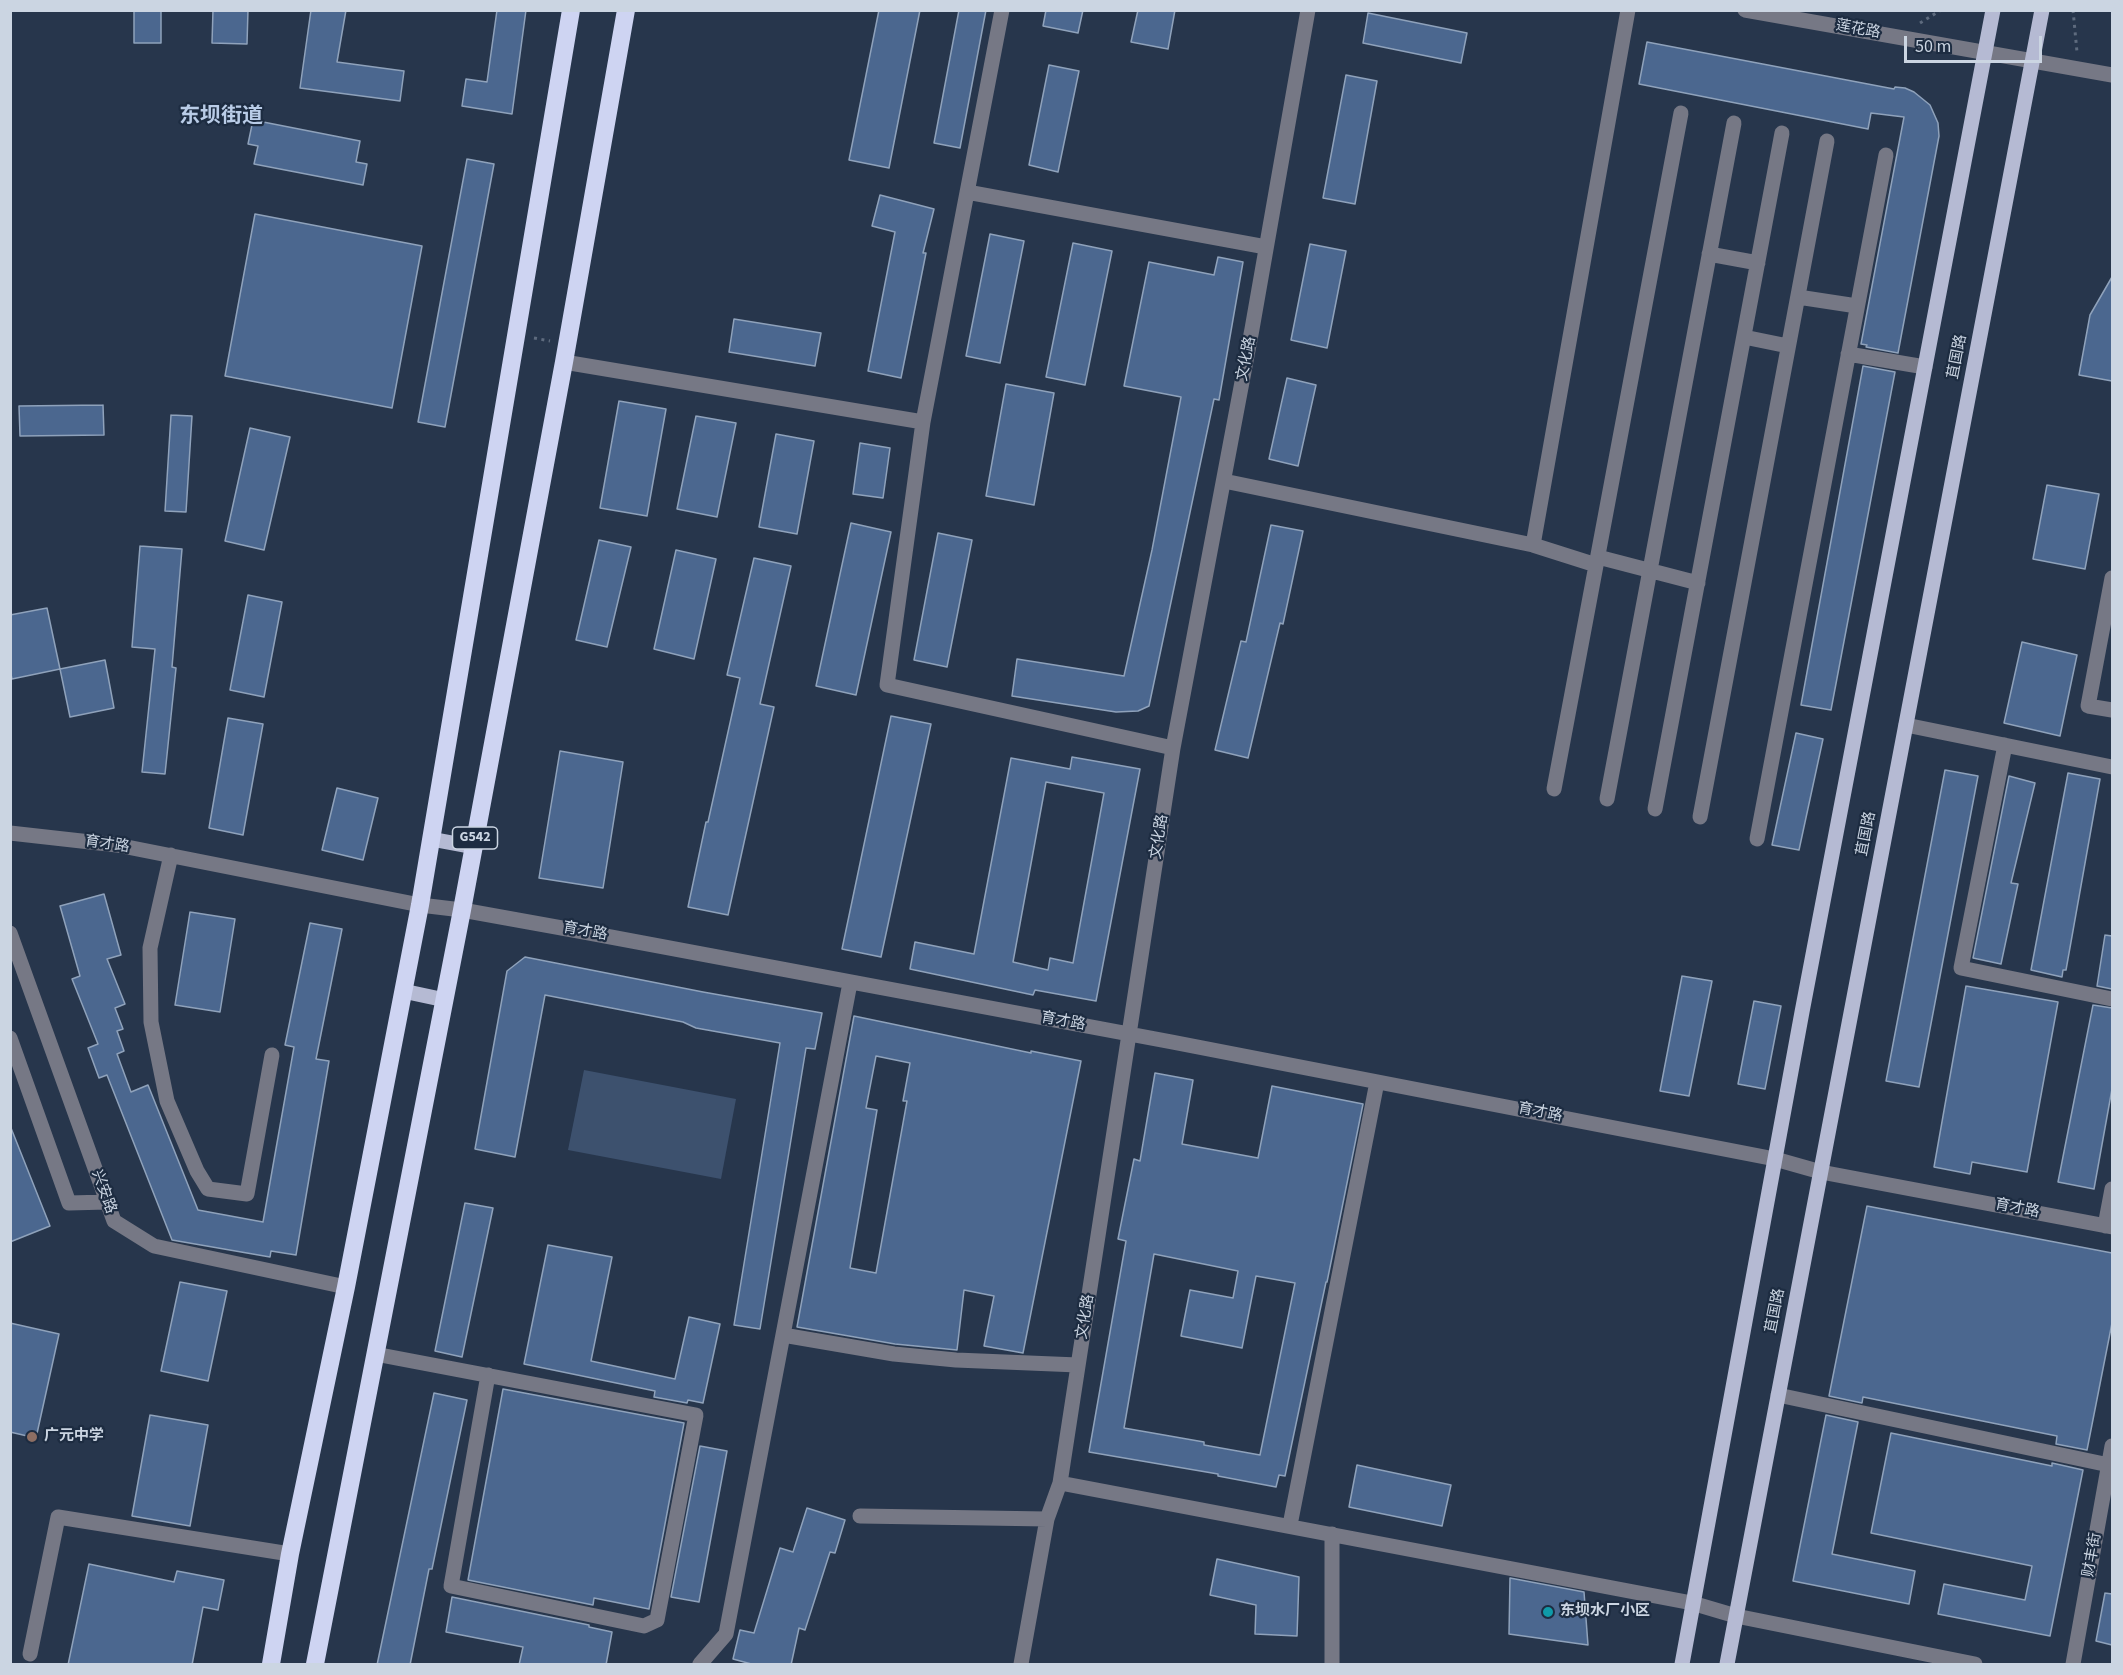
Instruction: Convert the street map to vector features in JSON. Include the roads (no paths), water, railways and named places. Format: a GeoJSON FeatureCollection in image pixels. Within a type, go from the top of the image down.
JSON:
{"type":"FeatureCollection","features":[{"type":"Feature","properties":{"kind":"highway","name":"G542"},"geometry":{"type":"LineString","coordinates":[[271,1665],[290,1554],[346,1287],[420,905],[571,10]]}},
{"type":"Feature","properties":{"kind":"highway","name":"G542"},"geometry":{"type":"LineString","coordinates":[[315,1665],[474,848],[564,362],[626,10]]}},
{"type":"Feature","properties":{"kind":"main road","name":"苴国路"},"geometry":{"type":"LineString","coordinates":[[1682,1665],[1775,1159],[1993,10]]}},
{"type":"Feature","properties":{"kind":"main road","name":"苴国路"},"geometry":{"type":"LineString","coordinates":[[1727,1665],[2042,10]]}},
{"type":"Feature","properties":{"kind":"main road"},"geometry":{"type":"LineString","coordinates":[[431,839],[474,848]]}},
{"type":"Feature","properties":{"kind":"main road"},"geometry":{"type":"LineString","coordinates":[[403,992],[445,1000]]}},
{"type":"Feature","properties":{"kind":"street"},"geometry":{"type":"LineString","coordinates":[[1002,10],[923,422],[887,685],[1173,748]]}},
{"type":"Feature","properties":{"kind":"street","name":"文化路"},"geometry":{"type":"LineString","coordinates":[[1021,1665],[1047,1519],[1060,1483],[1173,748],[1224,481],[1308,10]]}},
{"type":"Feature","properties":{"kind":"street"},"geometry":{"type":"LineString","coordinates":[[1533,545],[1628,10]]}},
{"type":"Feature","properties":{"kind":"street","name":"莲花路"},"geometry":{"type":"LineString","coordinates":[[1744,10],[2112,75]]}},
{"type":"Feature","properties":{"kind":"street"},"geometry":{"type":"LineString","coordinates":[[1554,789],[1682,113]]}},
{"type":"Feature","properties":{"kind":"street"},"geometry":{"type":"LineString","coordinates":[[1606,799],[1734,123]]}},
{"type":"Feature","properties":{"kind":"street"},"geometry":{"type":"LineString","coordinates":[[1655,809],[1782,133]]}},
{"type":"Feature","properties":{"kind":"street"},"geometry":{"type":"LineString","coordinates":[[1700,817],[1827,141]]}},
{"type":"Feature","properties":{"kind":"street"},"geometry":{"type":"LineString","coordinates":[[1757,839],[1886,155]]}},
{"type":"Feature","properties":{"kind":"street"},"geometry":{"type":"LineString","coordinates":[[967,192],[1266,247]]}},
{"type":"Feature","properties":{"kind":"street"},"geometry":{"type":"LineString","coordinates":[[1709,254],[1758,263]]}},
{"type":"Feature","properties":{"kind":"street"},"geometry":{"type":"LineString","coordinates":[[1798,297],[1857,306]]}},
{"type":"Feature","properties":{"kind":"street"},"geometry":{"type":"LineString","coordinates":[[1744,337],[1788,346]]}},
{"type":"Feature","properties":{"kind":"street"},"geometry":{"type":"LineString","coordinates":[[1848,354],[1925,367]]}},
{"type":"Feature","properties":{"kind":"street"},"geometry":{"type":"LineString","coordinates":[[564,362],[923,422]]}},
{"type":"Feature","properties":{"kind":"street"},"geometry":{"type":"LineString","coordinates":[[1224,481],[1533,545],[1698,583]]}},
{"type":"Feature","properties":{"kind":"street"},"geometry":{"type":"LineString","coordinates":[[2112,578],[2088,706],[2112,710]]}},
{"type":"Feature","properties":{"kind":"street"},"geometry":{"type":"LineString","coordinates":[[1906,725],[2112,767]]}},
{"type":"Feature","properties":{"kind":"street"},"geometry":{"type":"LineString","coordinates":[[2005,746],[1961,968],[2112,999]]}},
{"type":"Feature","properties":{"kind":"street","name":"育才路"},"geometry":{"type":"LineString","coordinates":[[10,833],[117,845],[420,905],[462,910],[1130,1035],[1775,1159],[1821,1172],[2109,1227]]}},
{"type":"Feature","properties":{"kind":"street"},"geometry":{"type":"LineString","coordinates":[[171,855],[150,948],[151,1022],[167,1101],[197,1171],[208,1189],[247,1194],[272,1055]]}},
{"type":"Feature","properties":{"kind":"street","name":"兴安路"},"geometry":{"type":"LineString","coordinates":[[10,933],[114,1221],[154,1246],[346,1287]]}},
{"type":"Feature","properties":{"kind":"street"},"geometry":{"type":"LineString","coordinates":[[700,1665],[726,1634],[850,983]]}},
{"type":"Feature","properties":{"kind":"street"},"geometry":{"type":"LineString","coordinates":[[10,1038],[69,1203],[107,1202]]}},
{"type":"Feature","properties":{"kind":"street"},"geometry":{"type":"LineString","coordinates":[[1290,1526],[1377,1082]]}},
{"type":"Feature","properties":{"kind":"street"},"geometry":{"type":"LineString","coordinates":[[2109,1227],[2112,1189]]}},
{"type":"Feature","properties":{"kind":"street"},"geometry":{"type":"LineString","coordinates":[[783,1335],[872,1351],[956,1360],[1078,1365]]}},
{"type":"Feature","properties":{"kind":"street"},"geometry":{"type":"LineString","coordinates":[[375,1354],[488,1375],[696,1415],[657,1620],[644,1626],[451,1586],[488,1375]]}},
{"type":"Feature","properties":{"kind":"street"},"geometry":{"type":"LineString","coordinates":[[1778,1395],[2109,1465]]}},
{"type":"Feature","properties":{"kind":"street","name":"财丰街"},"geometry":{"type":"LineString","coordinates":[[2073,1665],[2112,1446]]}},
{"type":"Feature","properties":{"kind":"street"},"geometry":{"type":"LineString","coordinates":[[1060,1483],[1692,1603],[1736,1616],[1975,1665]]}},
{"type":"Feature","properties":{"kind":"street"},"geometry":{"type":"LineString","coordinates":[[860,1516],[1047,1519]]}},
{"type":"Feature","properties":{"kind":"street"},"geometry":{"type":"LineString","coordinates":[[30,1654],[58,1517],[290,1554]]}},
{"type":"Feature","properties":{"kind":"street"},"geometry":{"type":"LineString","coordinates":[[1332,1534],[1332,1665]]}},
{"type":"Feature","properties":{"kind":"place","name":"广元中学"},"geometry":{"type":"Point","coordinates":[32,1437]}},
{"type":"Feature","properties":{"kind":"place","name":"东坝水厂小区"},"geometry":{"type":"Point","coordinates":[1548,1612]}},
{"type":"Feature","properties":{"kind":"district","name":"东坝街道"},"geometry":{"type":"Point","coordinates":[221,117]}}]}
